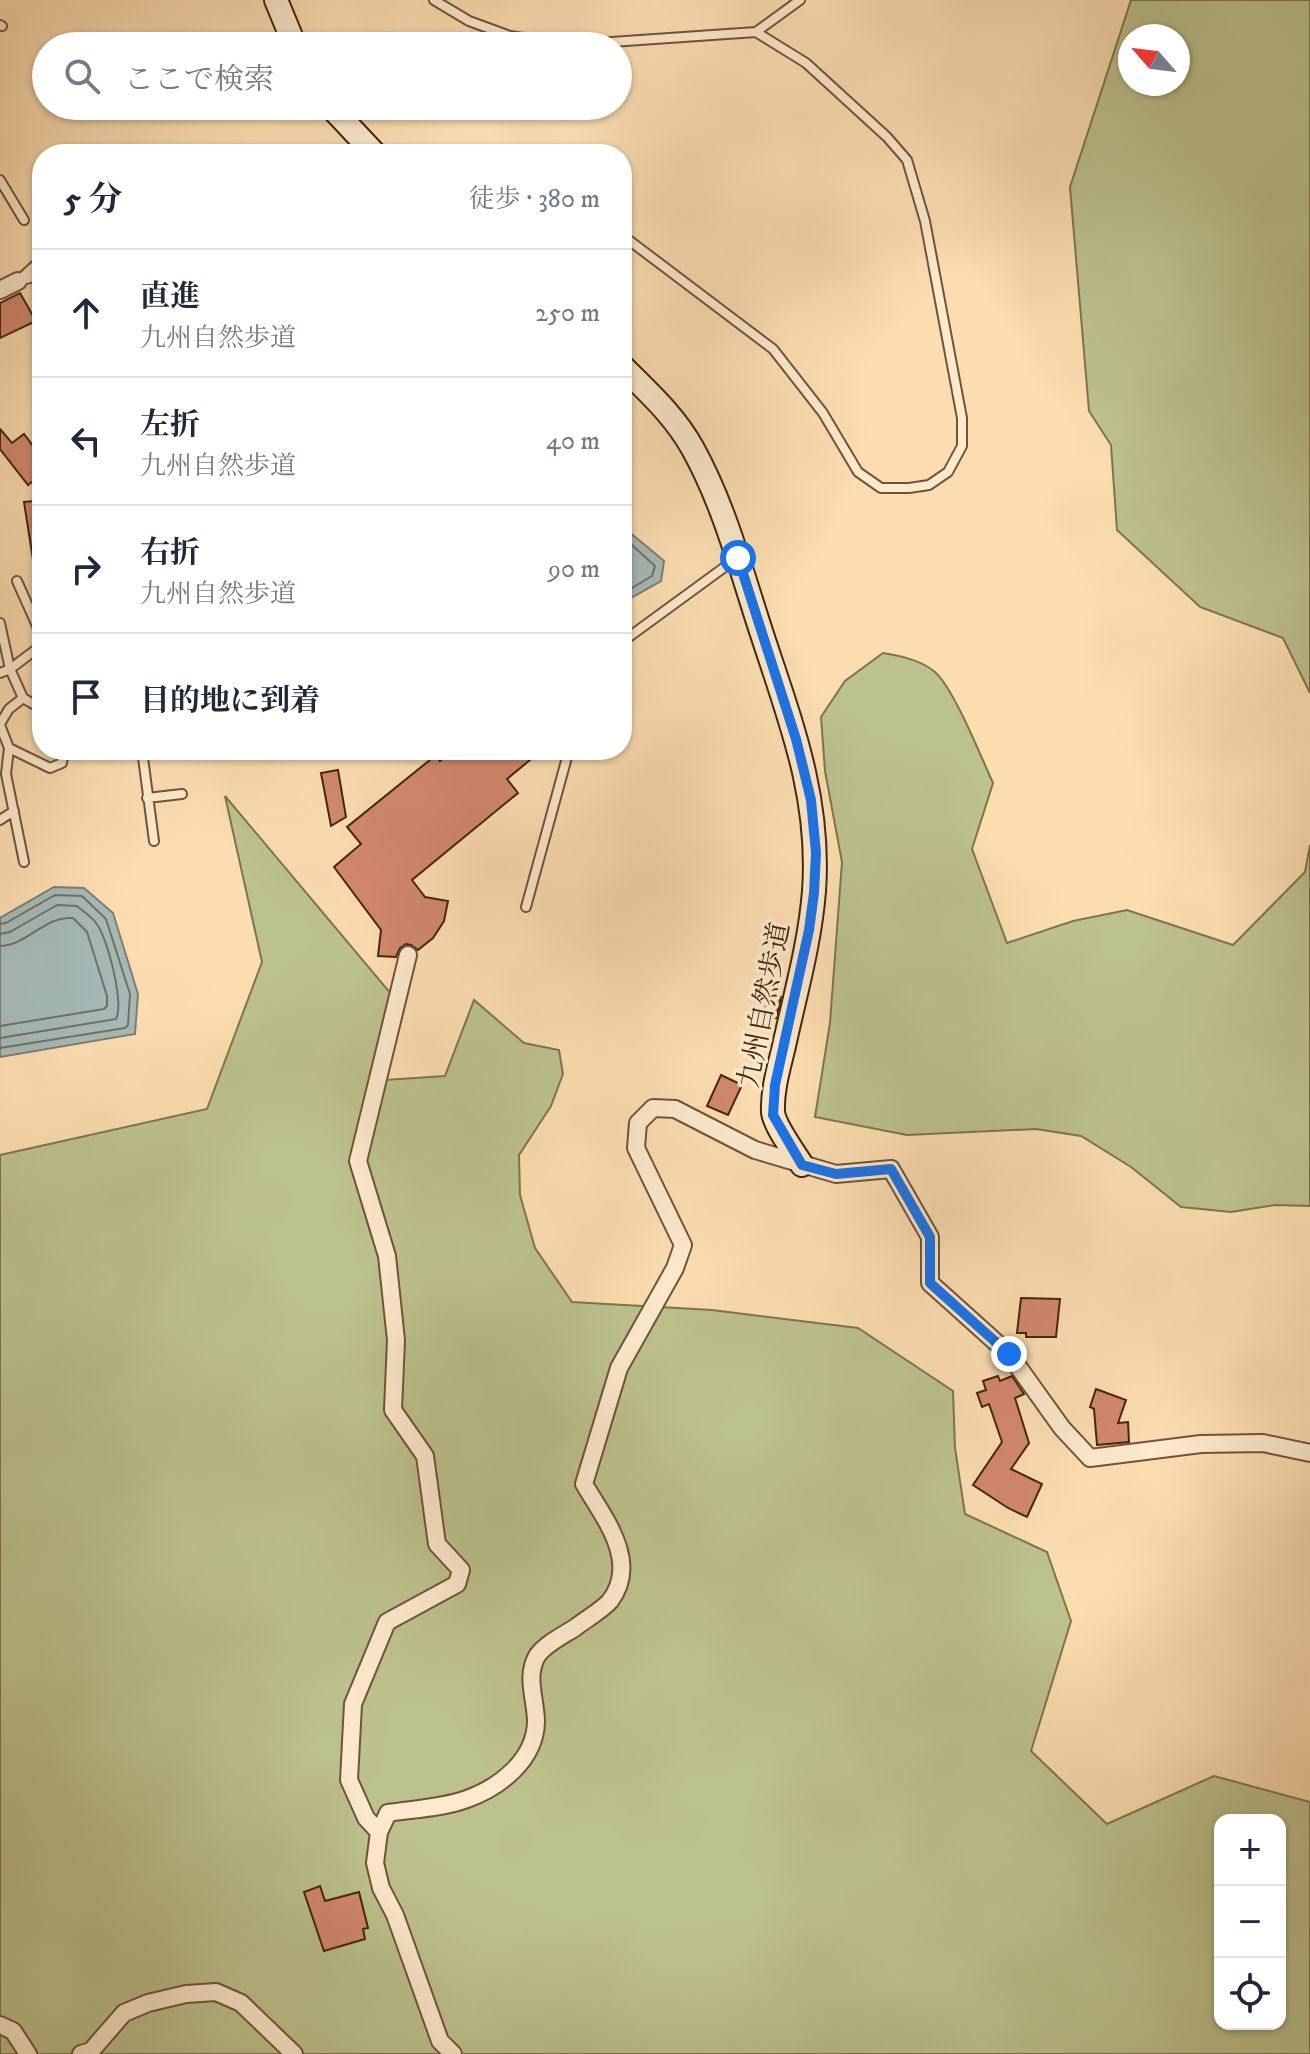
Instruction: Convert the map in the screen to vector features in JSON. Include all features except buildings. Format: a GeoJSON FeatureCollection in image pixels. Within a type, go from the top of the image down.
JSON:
{"type":"FeatureCollection","features":[{"type":"Feature","properties":{"kind":"street"},"geometry":{"type":"LineString","coordinates":[[276,0],[289,32]]}},
{"type":"Feature","properties":{"kind":"street"},"geometry":{"type":"LineString","coordinates":[[343,120],[366,144]]}},
{"type":"Feature","properties":{"kind":"street"},"geometry":{"type":"LineString","coordinates":[[0,290],[18,281]]}},
{"type":"Feature","properties":{"kind":"street","name":"九州自然歩道"},"geometry":{"type":"LineString","coordinates":[[632,376],[665,408],[692,447],[714,492],[796,739],[811,800],[816,853],[814,893],[809,930],[775,1085],[773,1115],[802,1165]]}},
{"type":"Feature","properties":{"kind":"street"},"geometry":{"type":"LineString","coordinates":[[379,1832],[366,1818],[349,1780],[353,1704],[387,1622],[457,1584],[461,1570],[437,1544],[425,1456],[393,1410],[396,1340],[387,1256],[358,1161],[408,955]]}},
{"type":"Feature","properties":{"kind":"street"},"geometry":{"type":"LineString","coordinates":[[453,2054],[440,2041],[395,1915],[381,1888],[375,1863],[379,1832],[388,1813],[468,1799],[509,1776],[527,1755],[533,1741],[536,1723],[531,1670],[539,1653],[609,1601],[618,1586],[622,1562],[615,1534],[584,1484],[619,1368],[675,1268],[683,1245],[636,1148],[638,1123],[653,1108],[675,1109],[755,1150],[836,1174],[891,1169],[930,1237],[930,1283],[1009,1354],[1062,1428],[1090,1458],[1201,1444],[1263,1443],[1310,1453]]}},
{"type":"Feature","properties":{"kind":"street"},"geometry":{"type":"LineString","coordinates":[[81,2054],[91,2051],[124,2013],[148,2003],[186,1994],[216,1992],[241,2003],[294,2054]]}},
{"type":"Feature","properties":{"kind":"street"},"geometry":{"type":"LineString","coordinates":[[0,2025],[13,2031],[28,2054]]}},
{"type":"Feature","properties":{"kind":"lane"},"geometry":{"type":"LineString","coordinates":[[434,0],[469,21],[499,32]]}},
{"type":"Feature","properties":{"kind":"lane"},"geometry":{"type":"LineString","coordinates":[[632,41],[756,32],[800,0]]}},
{"type":"Feature","properties":{"kind":"lane"},"geometry":{"type":"LineString","coordinates":[[632,243],[773,349],[823,413],[858,472],[881,488],[909,488],[929,485],[948,472],[962,446],[962,418],[925,221],[907,160],[887,137],[806,63],[756,32]]}},
{"type":"Feature","properties":{"kind":"lane"},"geometry":{"type":"LineString","coordinates":[[0,180],[24,220]]}},
{"type":"Feature","properties":{"kind":"lane"},"geometry":{"type":"LineString","coordinates":[[18,281],[32,268]]}},
{"type":"Feature","properties":{"kind":"lane"},"geometry":{"type":"LineString","coordinates":[[18,281],[32,278]]}},
{"type":"Feature","properties":{"kind":"lane"},"geometry":{"type":"LineString","coordinates":[[632,635],[738,558]]}},
{"type":"Feature","properties":{"kind":"lane"},"geometry":{"type":"LineString","coordinates":[[17,581],[32,615]]}},
{"type":"Feature","properties":{"kind":"lane"},"geometry":{"type":"LineString","coordinates":[[0,623],[10,669],[23,698],[32,703]]}},
{"type":"Feature","properties":{"kind":"lane"},"geometry":{"type":"LineString","coordinates":[[0,673],[32,652]]}},
{"type":"Feature","properties":{"kind":"lane"},"geometry":{"type":"LineString","coordinates":[[23,698],[9,709],[0,724],[9,748],[3,774],[24,862]]}},
{"type":"Feature","properties":{"kind":"lane"},"geometry":{"type":"LineString","coordinates":[[9,748],[32,759]]}},
{"type":"Feature","properties":{"kind":"lane"},"geometry":{"type":"LineString","coordinates":[[34,760],[50,768],[62,760]]}},
{"type":"Feature","properties":{"kind":"lane"},"geometry":{"type":"LineString","coordinates":[[143,760],[154,841]]}},
{"type":"Feature","properties":{"kind":"lane"},"geometry":{"type":"LineString","coordinates":[[526,907],[566,760]]}},
{"type":"Feature","properties":{"kind":"lane"},"geometry":{"type":"LineString","coordinates":[[147,798],[182,794]]}},
{"type":"Feature","properties":{"kind":"lane"},"geometry":{"type":"LineString","coordinates":[[0,820],[14,811]]}},
{"type":"Feature","properties":{"kind":"green space"},"geometry":{"type":"Polygon","coordinates":[[[1131,0],[1310,0],[1310,693],[1283,638],[1200,607],[1117,530],[1111,445],[1089,411],[1070,187],[1118,40],[1118,96],[1190,96],[1190,24],[1123,24],[1131,0]]]}},
{"type":"Feature","properties":{"kind":"green space"},"geometry":{"type":"Polygon","coordinates":[[[883,653],[923,664],[935,672],[959,708],[993,783],[972,849],[1007,943],[1073,921],[1127,910],[1233,945],[1305,872],[1310,845],[1310,1206],[1275,1205],[1231,1212],[1181,1207],[1131,1167],[1081,1136],[1036,1129],[907,1135],[815,1117],[830,1023],[842,862],[825,771],[821,717],[845,681],[883,653]]]}},
{"type":"Feature","properties":{"kind":"green space"},"geometry":{"type":"Polygon","coordinates":[[[225,796],[392,995],[385,1080],[445,1076],[474,1000],[524,1043],[559,1050],[563,1074],[551,1106],[519,1155],[520,1195],[535,1248],[572,1302],[712,1310],[858,1328],[953,1391],[955,1448],[965,1514],[1047,1552],[1071,1621],[1031,1751],[1107,1824],[1214,1776],[1310,1802],[1310,2054],[0,2054],[0,1155],[207,1109],[262,962],[225,796]]]}},
{"type":"Feature","properties":{"kind":"water"},"geometry":{"type":"Polygon","coordinates":[[[632,534],[664,561],[661,581],[632,597],[632,534]]]}},
{"type":"Feature","properties":{"kind":"water"},"geometry":{"type":"Polygon","coordinates":[[[54,887],[84,888],[113,913],[138,994],[135,1034],[0,1057],[0,918],[54,887]]]}},
{"type":"Feature","properties":{"kind":"route"},"geometry":{"type":"LineString","coordinates":[[738,558],[796,739],[811,800],[816,853],[809,930],[775,1085],[773,1115],[802,1165],[836,1174],[891,1169],[930,1237],[930,1283],[1009,1354]]}}]}
